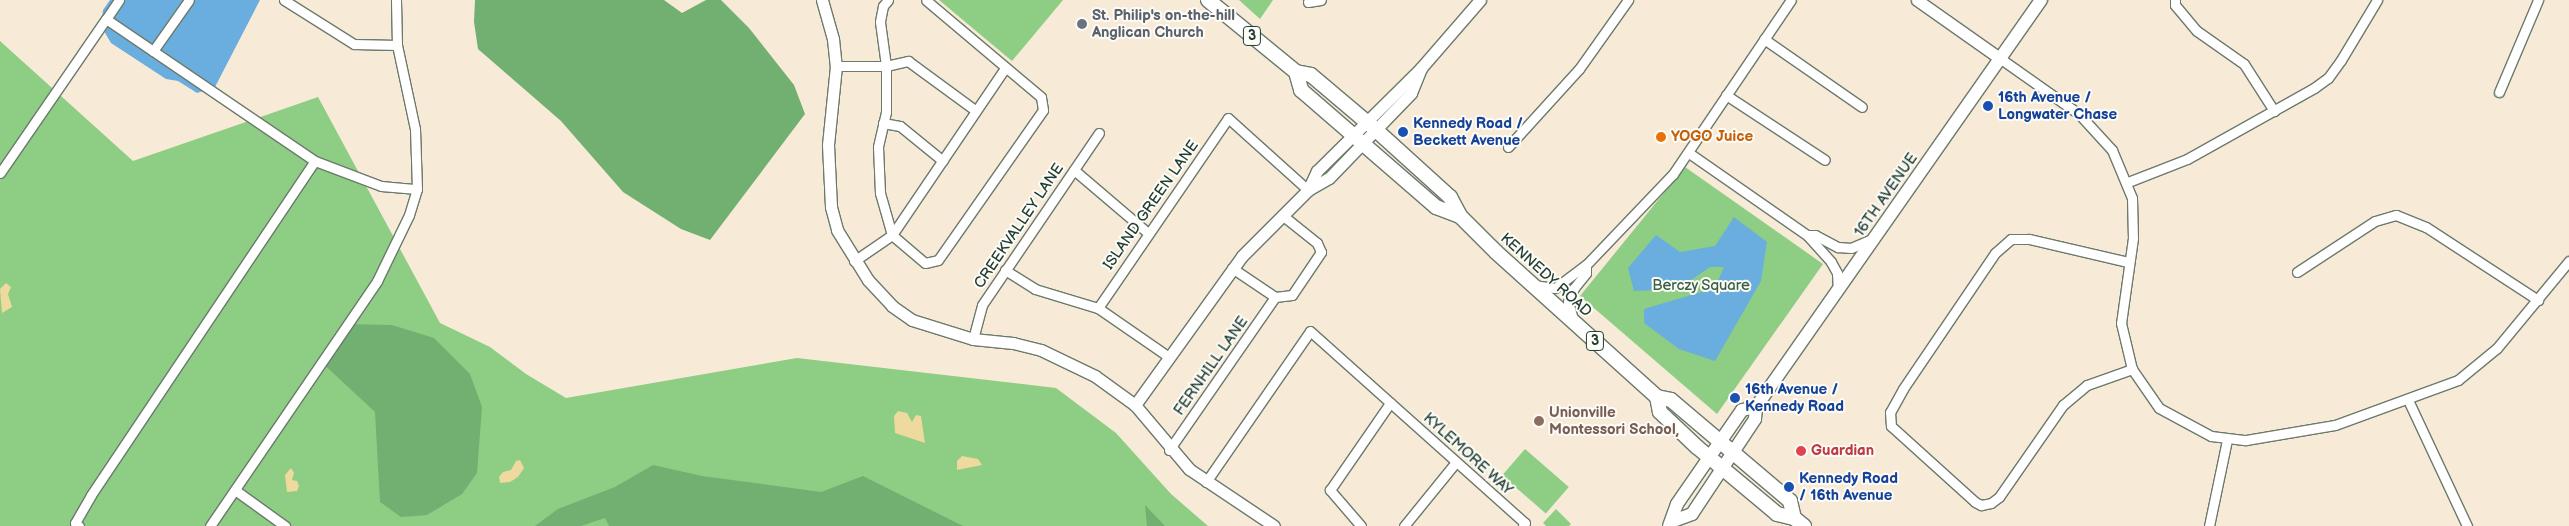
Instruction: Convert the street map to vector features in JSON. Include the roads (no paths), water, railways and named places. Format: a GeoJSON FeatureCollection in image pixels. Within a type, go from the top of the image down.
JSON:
{"type":"FeatureCollection","features":[{"type":"Feature","properties":{"kind":"main road","name":"KENNEDY ROAD"},"geometry":{"type":"LineString","coordinates":[[1208,0],[1296,72],[1311,75],[1371,125],[1450,197],[1460,216],[1657,397],[1671,400],[1790,501],[1799,522]]}},
{"type":"Feature","properties":{"kind":"main road","name":"16TH AVENUE"},"geometry":{"type":"LineString","coordinates":[[1671,524],[1692,514],[1721,468],[1756,419],[1756,407],[2041,0]]}},
{"type":"Feature","properties":{"kind":"main road","name":"KENNEDY ROAD"},"geometry":{"type":"LineString","coordinates":[[1296,72],[1301,90],[1436,207],[1460,216]]}},
{"type":"Feature","properties":{"kind":"main road","name":"KENNEDY ROAD"},"geometry":{"type":"LineString","coordinates":[[1657,397],[1660,412],[1721,468],[1776,514],[1799,522]]}},
{"type":"Feature","properties":{"kind":"main road","name":"16TH AVENUE"},"geometry":{"type":"LineString","coordinates":[[1671,524],[1677,504],[1742,409],[1756,407]]}},
{"type":"Feature","properties":{"kind":"street"},"geometry":{"type":"LineString","coordinates":[[0,173],[120,0]]}},
{"type":"Feature","properties":{"kind":"street"},"geometry":{"type":"LineString","coordinates":[[154,51],[189,0]]}},
{"type":"Feature","properties":{"kind":"street"},"geometry":{"type":"LineString","coordinates":[[284,0],[354,44],[397,44]]}},
{"type":"Feature","properties":{"kind":"street"},"geometry":{"type":"LineString","coordinates":[[210,526],[377,281],[409,215],[417,189],[415,129],[397,44],[396,0]]}},
{"type":"Feature","properties":{"kind":"street"},"geometry":{"type":"LineString","coordinates":[[822,0],[833,39],[836,66],[828,145],[831,207],[837,230],[854,261],[892,306],[912,320],[973,339],[1013,343],[1054,355],[1095,376],[1136,405],[1169,450],[1206,482],[1274,526]]}},
{"type":"Feature","properties":{"kind":"street"},"geometry":{"type":"LineString","coordinates":[[888,0],[883,6],[880,22],[886,66],[883,123],[878,147],[880,193],[892,235],[924,262],[938,260],[1043,110],[1041,97],[926,0]]}},
{"type":"Feature","properties":{"kind":"street"},"geometry":{"type":"LineString","coordinates":[[1308,2],[1320,0]]}},
{"type":"Feature","properties":{"kind":"street"},"geometry":{"type":"LineString","coordinates":[[1136,405],[1232,268],[1308,190],[1317,171],[1410,93],[1421,68],[1480,0]]}},
{"type":"Feature","properties":{"kind":"street"},"geometry":{"type":"LineString","coordinates":[[1508,147],[1574,76],[1628,0]]}},
{"type":"Feature","properties":{"kind":"street"},"geometry":{"type":"LineString","coordinates":[[1533,285],[1555,288],[1586,265],[1689,153],[1791,0]]}},
{"type":"Feature","properties":{"kind":"street"},"geometry":{"type":"LineString","coordinates":[[1916,0],[2061,100],[2097,130],[2112,150],[2128,182],[2132,198],[2133,231],[2121,324],[2132,369],[2159,408],[2169,416],[2211,436],[2227,440],[2271,437],[2335,426],[2458,380],[2475,369],[2497,348],[2569,261]]}},
{"type":"Feature","properties":{"kind":"street"},"geometry":{"type":"LineString","coordinates":[[2175,0],[2175,5],[2197,31],[2244,64],[2274,111]]}},
{"type":"Feature","properties":{"kind":"street"},"geometry":{"type":"LineString","coordinates":[[2128,182],[2187,159],[2274,111],[2328,78],[2378,0]]}},
{"type":"Feature","properties":{"kind":"street"},"geometry":{"type":"LineString","coordinates":[[2499,92],[2538,0]]}},
{"type":"Feature","properties":{"kind":"street"},"geometry":{"type":"LineString","coordinates":[[106,19],[314,161],[381,186],[417,189]]}},
{"type":"Feature","properties":{"kind":"street"},"geometry":{"type":"LineString","coordinates":[[1764,39],[1862,107]]}},
{"type":"Feature","properties":{"kind":"street"},"geometry":{"type":"LineString","coordinates":[[836,66],[886,66],[908,61],[976,111]]}},
{"type":"Feature","properties":{"kind":"street"},"geometry":{"type":"LineString","coordinates":[[854,261],[892,235],[1006,68]]}},
{"type":"Feature","properties":{"kind":"street"},"geometry":{"type":"LineString","coordinates":[[1726,95],[1825,160]]}},
{"type":"Feature","properties":{"kind":"street","name":"ISLAND GREEN LANE"},"geometry":{"type":"LineString","coordinates":[[1098,308],[1228,118],[1308,190]]}},
{"type":"Feature","properties":{"kind":"street"},"geometry":{"type":"LineString","coordinates":[[883,123],[900,126],[942,161]]}},
{"type":"Feature","properties":{"kind":"street","name":"CREEKVALLEY LANE"},"geometry":{"type":"LineString","coordinates":[[973,339],[982,305],[1099,133]]}},
{"type":"Feature","properties":{"kind":"street"},"geometry":{"type":"LineString","coordinates":[[1689,153],[1807,235],[1831,262],[1837,273],[1838,290]]}},
{"type":"Feature","properties":{"kind":"street"},"geometry":{"type":"LineString","coordinates":[[79,526],[75,523],[91,495],[314,161]]}},
{"type":"Feature","properties":{"kind":"street"},"geometry":{"type":"LineString","coordinates":[[1074,170],[1148,233]]}},
{"type":"Feature","properties":{"kind":"street"},"geometry":{"type":"LineString","coordinates":[[1232,268],[1275,297],[1292,294],[1321,252],[1317,243],[1282,215]]}},
{"type":"Feature","properties":{"kind":"street"},"geometry":{"type":"LineString","coordinates":[[2297,272],[2376,221],[2396,215],[2426,227],[2538,300]]}},
{"type":"Feature","properties":{"kind":"street"},"geometry":{"type":"LineString","coordinates":[[1807,235],[1815,235],[1838,247],[1851,248],[1877,236]]}},
{"type":"Feature","properties":{"kind":"street"},"geometry":{"type":"LineString","coordinates":[[2128,262],[2029,239],[2011,239],[1995,253],[1903,389],[1890,412],[1891,426],[1974,502],[1987,504],[2000,497],[2063,405],[2087,385],[2132,369]]}},
{"type":"Feature","properties":{"kind":"street"},"geometry":{"type":"LineString","coordinates":[[1574,322],[1568,302],[1574,288],[1586,273],[1586,265]]}},
{"type":"Feature","properties":{"kind":"street"},"geometry":{"type":"LineString","coordinates":[[1005,270],[1036,289],[1098,308],[1169,357]]}},
{"type":"Feature","properties":{"kind":"street","name":"FERNHILL LANE"},"geometry":{"type":"LineString","coordinates":[[1169,450],[1275,297]]}},
{"type":"Feature","properties":{"kind":"street","name":"KYLEMORE WAY"},"geometry":{"type":"LineString","coordinates":[[1206,482],[1310,331],[1525,523],[1523,526]]}},
{"type":"Feature","properties":{"kind":"street"},"geometry":{"type":"LineString","coordinates":[[2408,400],[2466,524],[2456,526]]}},
{"type":"Feature","properties":{"kind":"street"},"geometry":{"type":"LineString","coordinates":[[1361,526],[1330,490],[1390,403]]}},
{"type":"Feature","properties":{"kind":"street"},"geometry":{"type":"LineString","coordinates":[[2209,526],[2227,440]]}},
{"type":"Feature","properties":{"kind":"street"},"geometry":{"type":"LineString","coordinates":[[1404,526],[1456,462]]}},
{"type":"Feature","properties":{"kind":"street"},"geometry":{"type":"LineString","coordinates":[[235,490],[285,526]]}},
{"type":"Feature","properties":{"kind":"water"},"geometry":{"type":"Polygon","coordinates":[[[110,0],[260,0],[215,87],[197,93],[178,81],[166,79],[111,43],[101,26],[103,10],[110,0]]]}},
{"type":"Feature","properties":{"kind":"water"},"geometry":{"type":"Polygon","coordinates":[[[1734,217],[1767,242],[1761,281],[1715,361],[1679,349],[1644,323],[1644,309],[1715,288],[1724,267],[1710,267],[1678,289],[1634,291],[1628,268],[1656,235],[1680,252],[1715,246],[1734,217]]]}},
{"type":"Feature","properties":{"kind":"place","name":"St. Philip's on-the-hill Anglican Church"},"geometry":{"type":"Point","coordinates":[1082,24]}},
{"type":"Feature","properties":{"kind":"place","name":"16th Avenue / Longwater Chase"},"geometry":{"type":"Point","coordinates":[1988,106]}},
{"type":"Feature","properties":{"kind":"place","name":"Kennedy Road / Beckett Avenue"},"geometry":{"type":"Point","coordinates":[1403,132]}},
{"type":"Feature","properties":{"kind":"place","name":"YOGO Juice"},"geometry":{"type":"Point","coordinates":[1661,137]}},
{"type":"Feature","properties":{"kind":"place","name":"16th Avenue / Kennedy Road"},"geometry":{"type":"Point","coordinates":[1735,398]}},
{"type":"Feature","properties":{"kind":"place","name":"Unionville Montessori School,"},"geometry":{"type":"Point","coordinates":[1539,421]}},
{"type":"Feature","properties":{"kind":"place","name":"Guardian"},"geometry":{"type":"Point","coordinates":[1801,451]}},
{"type":"Feature","properties":{"kind":"place","name":"Kennedy Road / 16th Avenue"},"geometry":{"type":"Point","coordinates":[1789,487]}},
{"type":"Feature","properties":{"kind":"park label","name":"Berczy Square"},"geometry":{"type":"Point","coordinates":[1701,286]}}]}
